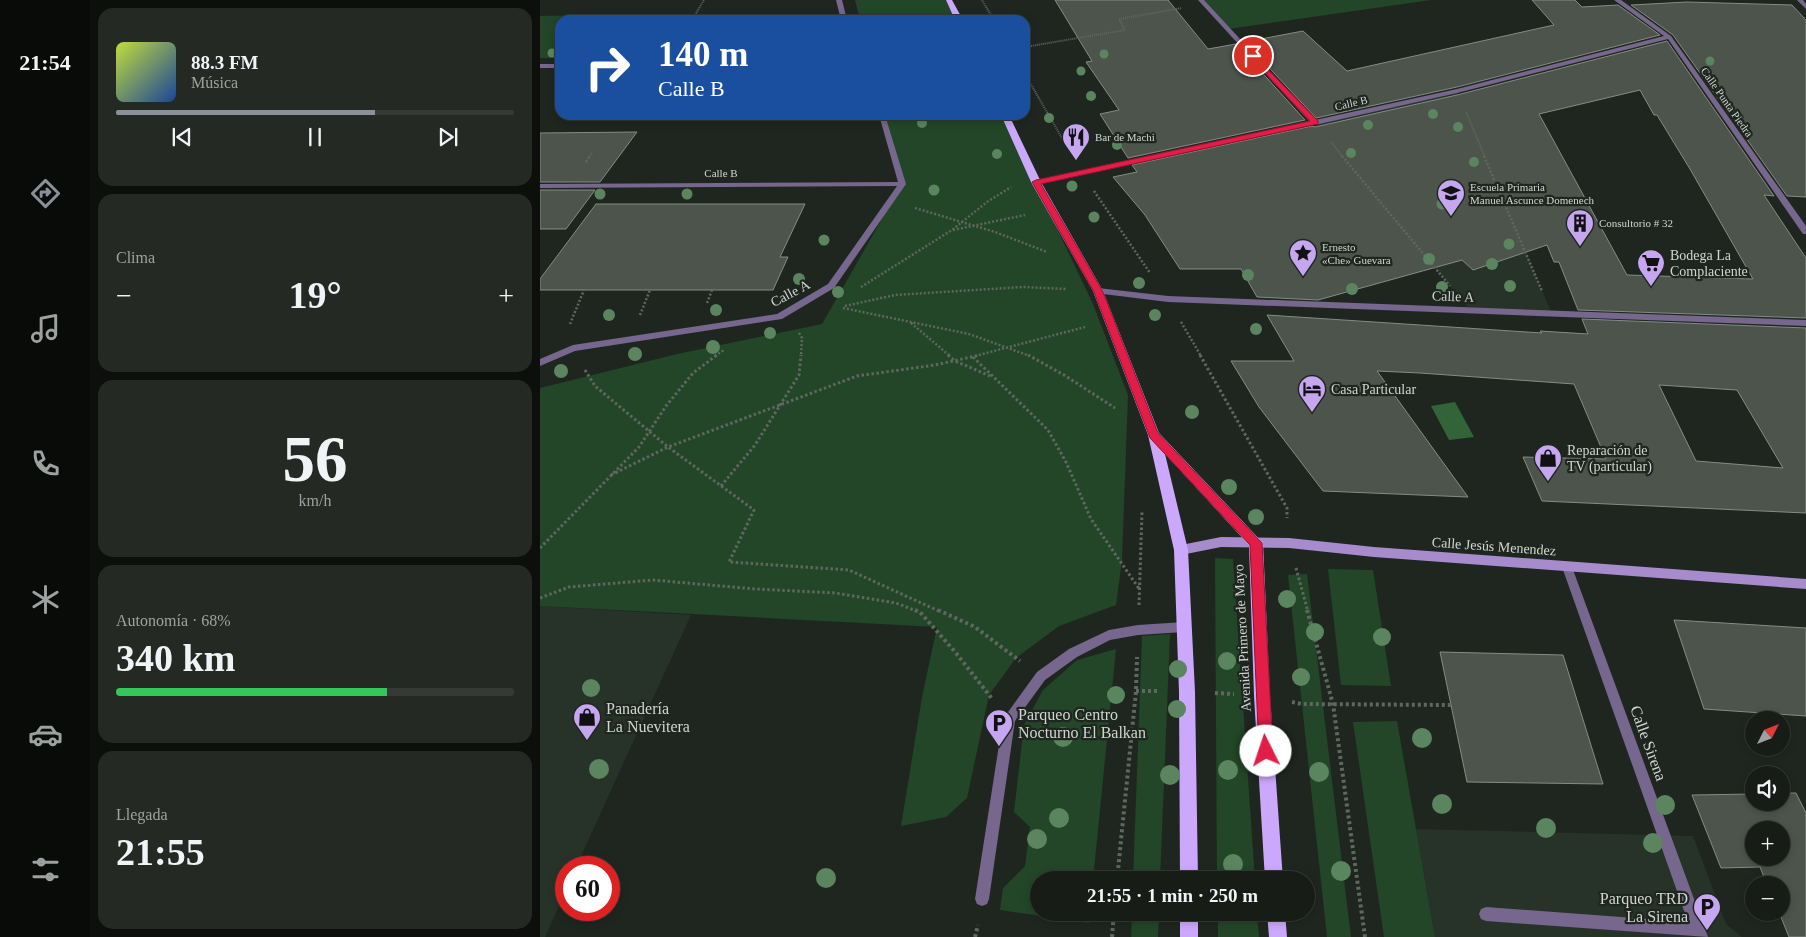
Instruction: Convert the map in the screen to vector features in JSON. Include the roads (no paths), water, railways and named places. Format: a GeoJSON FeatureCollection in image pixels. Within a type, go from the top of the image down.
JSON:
{"type":"FeatureCollection","features":[{"type":"Feature","properties":{"kind":"main road"},"geometry":{"type":"LineString","coordinates":[[949,0],[956,15]]}},
{"type":"Feature","properties":{"kind":"main road"},"geometry":{"type":"LineString","coordinates":[[1007,120],[1036,182],[1098,292],[1154,435],[1181,550],[1189,871]]}},
{"type":"Feature","properties":{"kind":"main road"},"geometry":{"type":"LineString","coordinates":[[1154,435],[1256,543]]}},
{"type":"Feature","properties":{"kind":"main road","name":"Avenida Primero de Mayo"},"geometry":{"type":"LineString","coordinates":[[1256,543],[1262,696],[1273,871]]}},
{"type":"Feature","properties":{"kind":"main road"},"geometry":{"type":"LineString","coordinates":[[1189,921],[1189,937]]}},
{"type":"Feature","properties":{"kind":"main road"},"geometry":{"type":"LineString","coordinates":[[1277,921],[1278,937]]}},
{"type":"Feature","properties":{"kind":"street"},"geometry":{"type":"LineString","coordinates":[[839,0],[843,15]]}},
{"type":"Feature","properties":{"kind":"street","name":"Calle Punta Piedra"},"geometry":{"type":"LineString","coordinates":[[1617,0],[1669,37],[1806,232]]}},
{"type":"Feature","properties":{"kind":"street"},"geometry":{"type":"LineString","coordinates":[[1800,0],[1806,6]]}},
{"type":"Feature","properties":{"kind":"street"},"geometry":{"type":"LineString","coordinates":[[1203,2],[1315,123]]}},
{"type":"Feature","properties":{"kind":"street","name":"Calle B"},"geometry":{"type":"LineString","coordinates":[[1036,182],[1457,91],[1669,37]]}},
{"type":"Feature","properties":{"kind":"street"},"geometry":{"type":"LineString","coordinates":[[540,66],[555,66]]}},
{"type":"Feature","properties":{"kind":"street"},"geometry":{"type":"LineString","coordinates":[[883,120],[902,184]]}},
{"type":"Feature","properties":{"kind":"street","name":"Calle B"},"geometry":{"type":"LineString","coordinates":[[540,186],[902,184]]}},
{"type":"Feature","properties":{"kind":"street","name":"Calle A"},"geometry":{"type":"LineString","coordinates":[[540,364],[573,348],[779,318],[831,286],[902,184]]}},
{"type":"Feature","properties":{"kind":"street","name":"Calle A"},"geometry":{"type":"LineString","coordinates":[[1098,292],[1168,299],[1806,323]]}},
{"type":"Feature","properties":{"kind":"street","name":"Calle Jesús Menendez"},"geometry":{"type":"LineString","coordinates":[[1181,550],[1221,542],[1289,543],[1567,567],[1806,584]]}},
{"type":"Feature","properties":{"kind":"street","name":"Calle Sirena"},"geometry":{"type":"LineString","coordinates":[[1486,914],[1700,934],[1567,567]]}},
{"type":"Feature","properties":{"kind":"street"},"geometry":{"type":"LineString","coordinates":[[982,899],[1009,720],[1041,676],[1073,653],[1109,635],[1138,630],[1184,627]]}},
{"type":"Feature","properties":{"kind":"place","name":"Bar de Machi"},"geometry":{"type":"Point","coordinates":[1076,161]}},
{"type":"Feature","properties":{"kind":"place","name":"Escuela Primaria Manuel Ascunce Domenech"},"geometry":{"type":"Point","coordinates":[1451,217]}},
{"type":"Feature","properties":{"kind":"place","name":"Consultorio # 32"},"geometry":{"type":"Point","coordinates":[1580,247]}},
{"type":"Feature","properties":{"kind":"place","name":"Ernesto «Che» Guevara"},"geometry":{"type":"Point","coordinates":[1303,277]}},
{"type":"Feature","properties":{"kind":"place","name":"Bodega La Complaciente"},"geometry":{"type":"Point","coordinates":[1651,287]}},
{"type":"Feature","properties":{"kind":"place","name":"Casa Particular"},"geometry":{"type":"Point","coordinates":[1312,413]}},
{"type":"Feature","properties":{"kind":"place","name":"Reparación de TV (particular)"},"geometry":{"type":"Point","coordinates":[1548,482]}},
{"type":"Feature","properties":{"kind":"place","name":"Panadería La Nuevitera"},"geometry":{"type":"Point","coordinates":[587,741]}},
{"type":"Feature","properties":{"kind":"place","name":"Parqueo Centro Nocturno El Balkan"},"geometry":{"type":"Point","coordinates":[999,747]}},
{"type":"Feature","properties":{"kind":"place","name":"Parqueo TRD La Sirena"},"geometry":{"type":"Point","coordinates":[1707,931]}}]}
